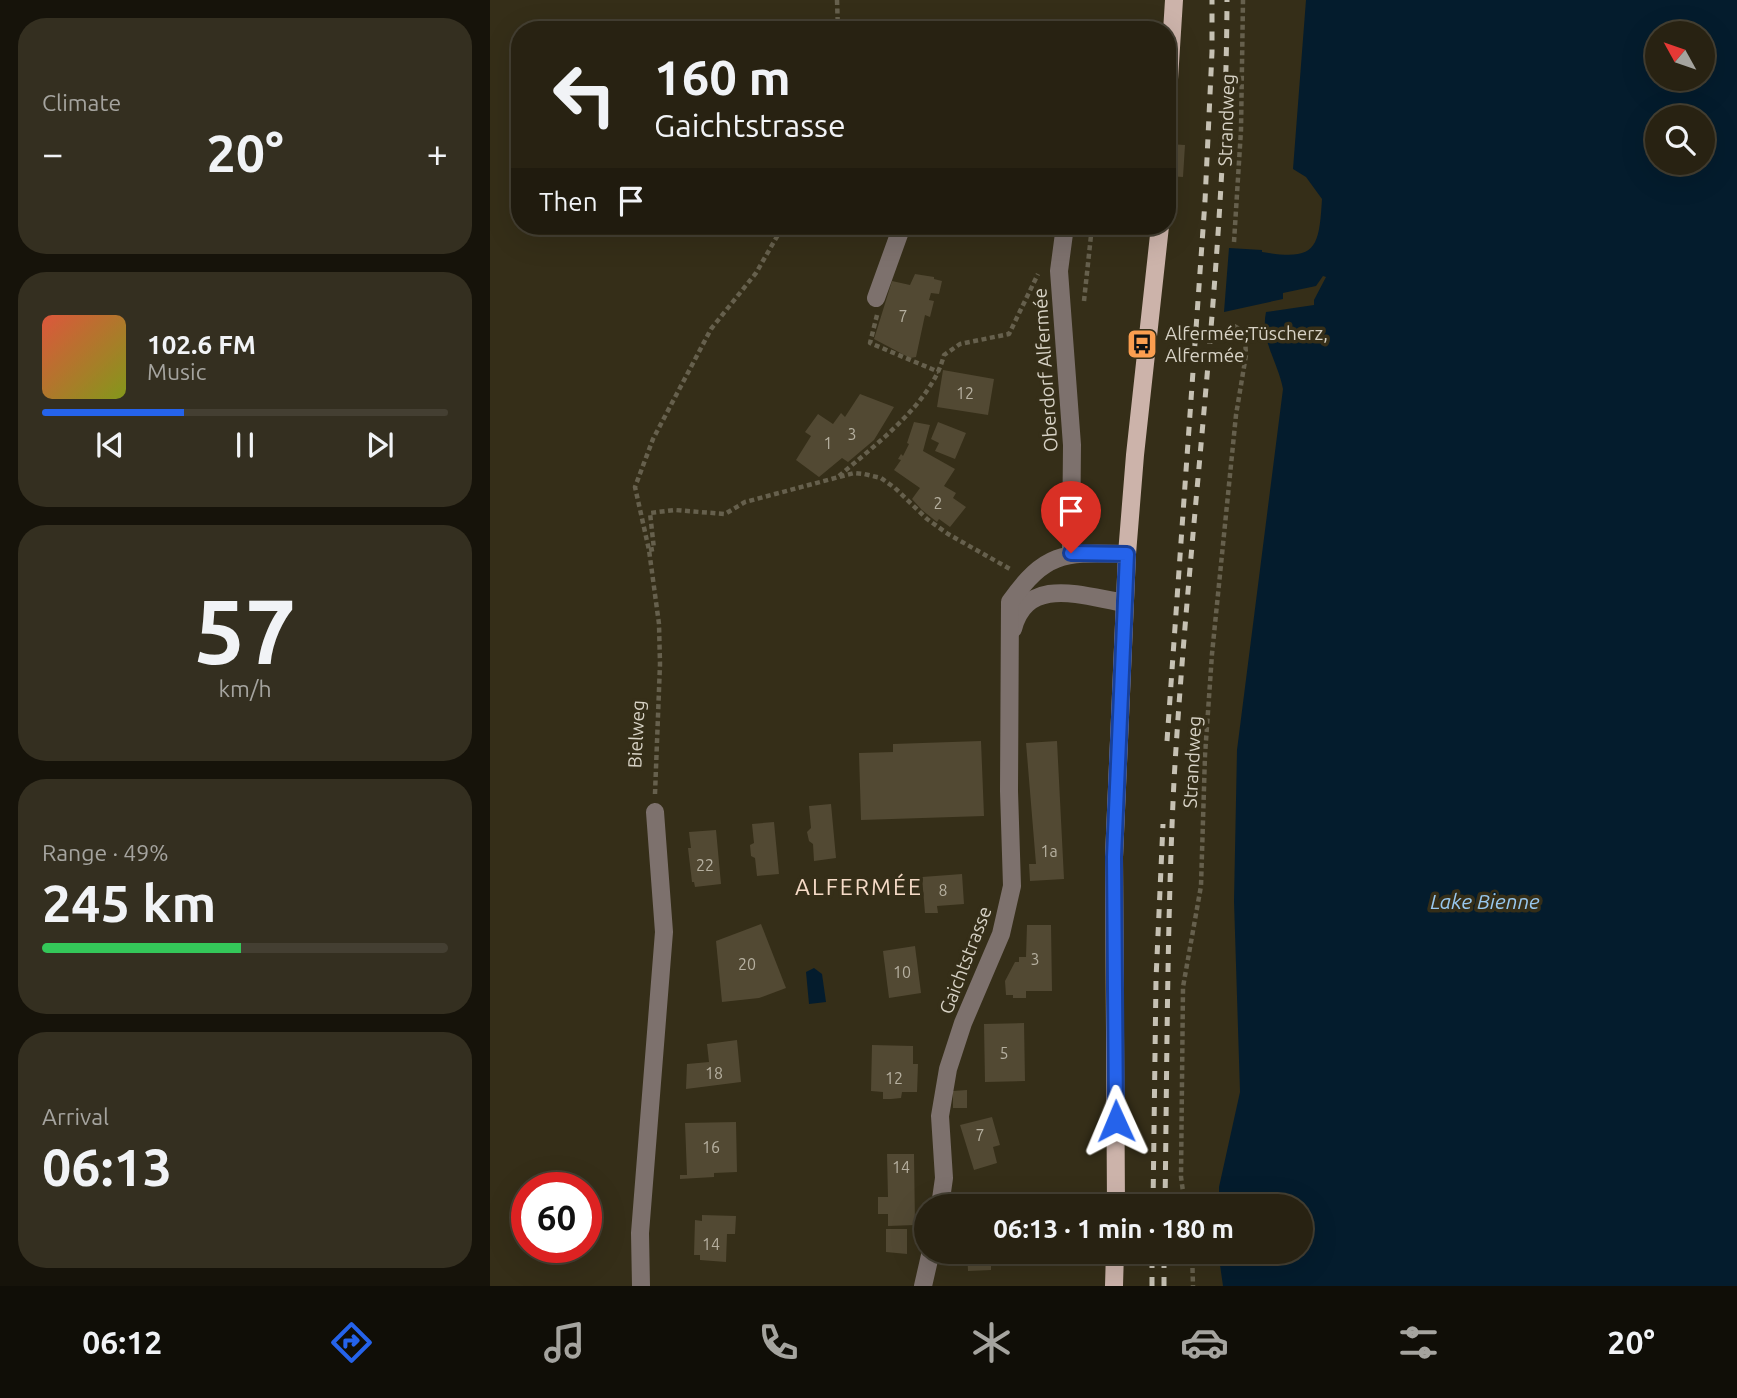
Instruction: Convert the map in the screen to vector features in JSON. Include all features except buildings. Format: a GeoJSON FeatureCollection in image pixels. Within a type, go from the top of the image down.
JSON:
{"type":"FeatureCollection","features":[{"type":"Feature","properties":{"kind":"main road"},"geometry":{"type":"LineString","coordinates":[[1172,21],[1174,0]]}},
{"type":"Feature","properties":{"kind":"main road"},"geometry":{"type":"LineString","coordinates":[[1116,1194],[1114,857],[1127,554],[1159,235]]}},
{"type":"Feature","properties":{"kind":"main road"},"geometry":{"type":"LineString","coordinates":[[1115,1264],[1115,1286]]}},
{"type":"Feature","properties":{"kind":"street"},"geometry":{"type":"LineString","coordinates":[[876,298],[899,235]]}},
{"type":"Feature","properties":{"kind":"street","name":"Oberdorf Alfermée"},"geometry":{"type":"LineString","coordinates":[[1064,235],[1059,271],[1072,445],[1071,553]]}},
{"type":"Feature","properties":{"kind":"street","name":"Gaichtstrasse"},"geometry":{"type":"LineString","coordinates":[[942,1194],[944,1178],[940,1116],[948,1069],[963,1023],[1001,933],[1012,886],[1010,602],[1025,581],[1047,563],[1071,553],[1127,554]]}},
{"type":"Feature","properties":{"kind":"street","name":"Gaichtstrasse"},"geometry":{"type":"LineString","coordinates":[[1009,642],[1016,617],[1030,601],[1049,593],[1069,592],[1125,603]]}},
{"type":"Feature","properties":{"kind":"street"},"geometry":{"type":"LineString","coordinates":[[641,1286],[640,1233],[664,932],[655,812]]}},
{"type":"Feature","properties":{"kind":"street"},"geometry":{"type":"LineString","coordinates":[[923,1286],[928,1264]]}},
{"type":"Feature","properties":{"kind":"path"},"geometry":{"type":"LineString","coordinates":[[836,0],[837,21]]}},
{"type":"Feature","properties":{"kind":"path","name":"Strandweg"},"geometry":{"type":"LineString","coordinates":[[1234,242],[1241,130],[1243,0]]}},
{"type":"Feature","properties":{"kind":"path","name":"Bielweg"},"geometry":{"type":"LineString","coordinates":[[655,812],[659,624],[649,550],[635,487],[653,439],[711,330],[756,273],[778,235]]}},
{"type":"Feature","properties":{"kind":"path"},"geometry":{"type":"LineString","coordinates":[[836,478],[880,441],[918,402],[939,372],[944,355],[960,344],[1009,334],[1041,262]]}},
{"type":"Feature","properties":{"kind":"path"},"geometry":{"type":"LineString","coordinates":[[876,298],[878,313],[870,343],[939,372]]}},
{"type":"Feature","properties":{"kind":"path","name":"Strandweg"},"geometry":{"type":"LineString","coordinates":[[1183,1194],[1181,1177],[1183,986],[1201,886],[1205,755],[1212,654],[1236,415],[1246,355],[1245,339],[1241,330],[1234,326]]}},
{"type":"Feature","properties":{"kind":"path"},"geometry":{"type":"LineString","coordinates":[[649,550],[654,548],[650,513],[675,510],[725,514],[745,502],[853,474],[881,478],[948,534],[1011,570]]}},
{"type":"Feature","properties":{"kind":"path"},"geometry":{"type":"LineString","coordinates":[[1192,1264],[1193,1286]]}},
{"type":"Feature","properties":{"kind":"water","name":"Lake Bienne"},"geometry":{"type":"Polygon","coordinates":[[[1306,0],[1737,0],[1737,1286],[1223,1286],[1220,1264],[1313,1264],[1313,1194],[1219,1194],[1240,1092],[1234,901],[1237,750],[1283,389],[1267,342],[1266,312],[1314,305],[1326,277],[1323,276],[1316,286],[1283,293],[1283,299],[1224,312],[1229,248],[1294,255],[1311,248],[1319,230],[1322,199],[1306,177],[1293,169],[1306,0]]]}},
{"type":"Feature","properties":{"kind":"water"},"geometry":{"type":"Polygon","coordinates":[[[814,968],[822,974],[826,1002],[809,1004],[806,972],[814,968]]]}},
{"type":"Feature","properties":{"kind":"railway"},"geometry":{"type":"LineString","coordinates":[[1167,741],[1205,201],[1212,0]]}},
{"type":"Feature","properties":{"kind":"railway"},"geometry":{"type":"LineString","coordinates":[[1165,1194],[1174,781],[1214,293],[1225,98],[1227,0]]}},
{"type":"Feature","properties":{"kind":"railway"},"geometry":{"type":"LineString","coordinates":[[1153,1194],[1156,979],[1163,824]]}},
{"type":"Feature","properties":{"kind":"railway"},"geometry":{"type":"LineString","coordinates":[[1152,1264],[1152,1286]]}},
{"type":"Feature","properties":{"kind":"railway"},"geometry":{"type":"LineString","coordinates":[[1164,1264],[1164,1286]]}},
{"type":"Feature","properties":{"kind":"place","name":"Alfermée;Tüscherz, Alfermée"},"geometry":{"type":"Point","coordinates":[1142,344]}},
{"type":"Feature","properties":{"kind":"district","name":"ALFERMÉE"},"geometry":{"type":"Point","coordinates":[859,887]}},
{"type":"Feature","properties":{"kind":"route"},"geometry":{"type":"LineString","coordinates":[[1071,553],[1127,554],[1114,857],[1116,1121]]}}]}
